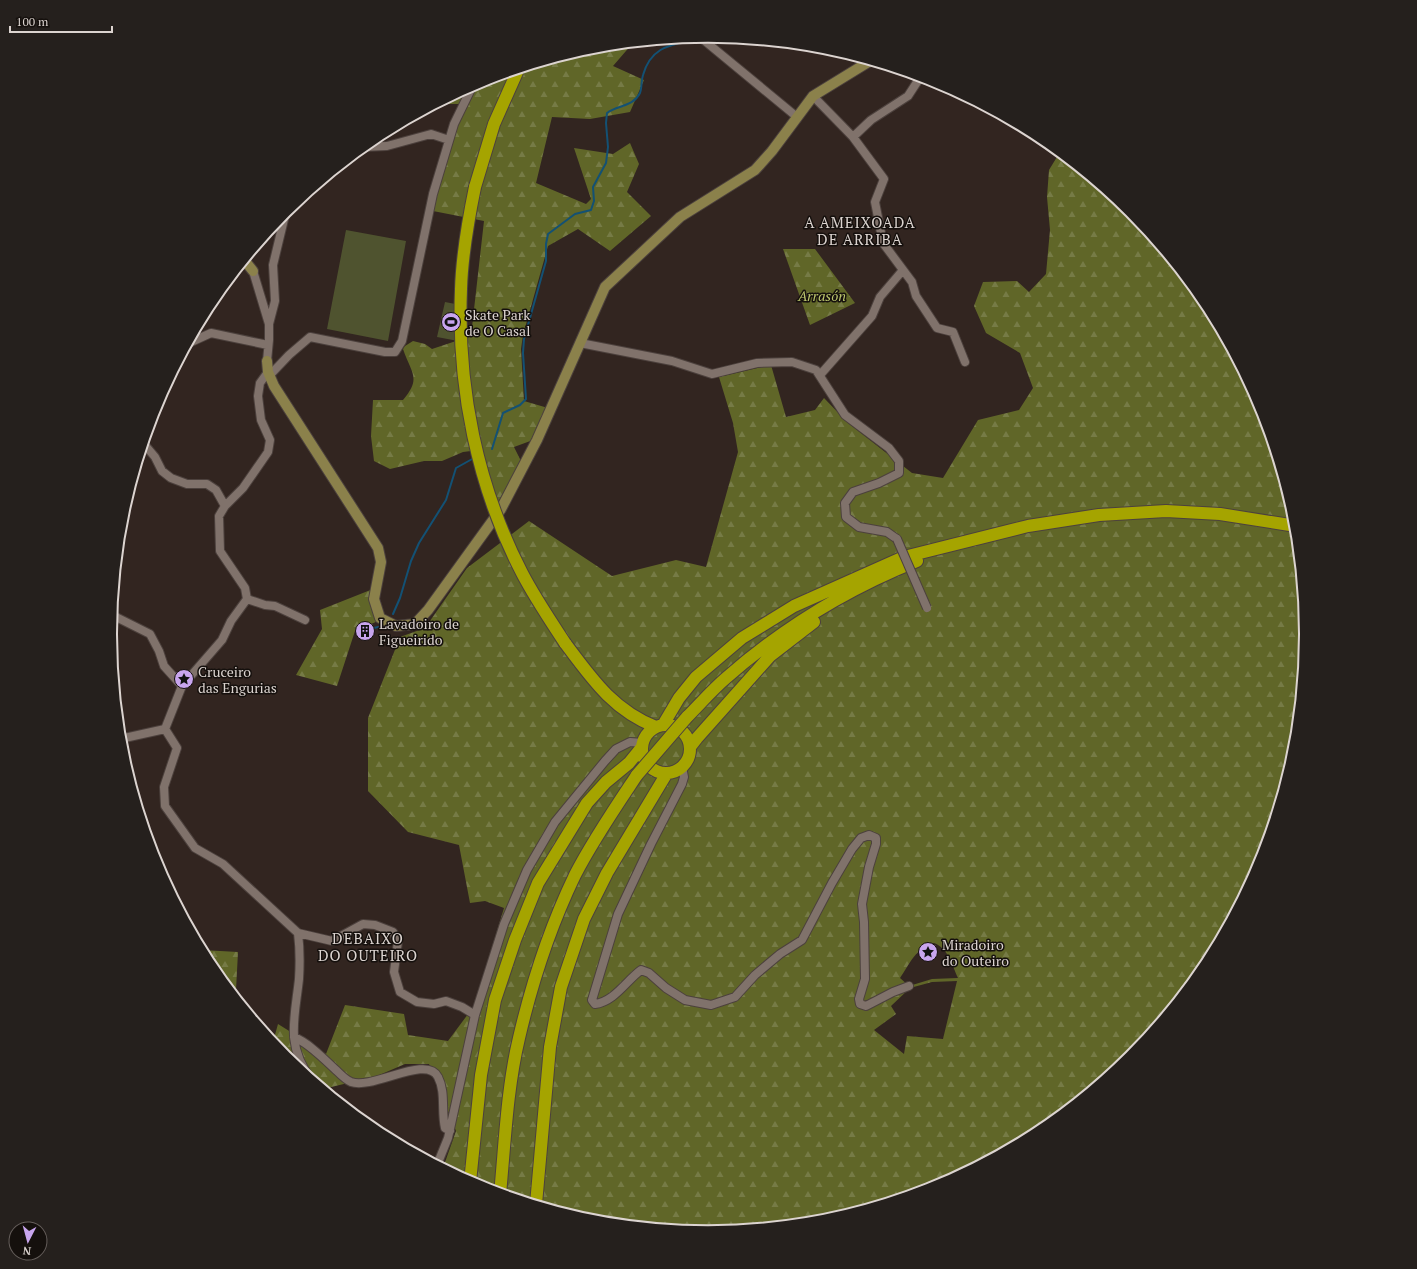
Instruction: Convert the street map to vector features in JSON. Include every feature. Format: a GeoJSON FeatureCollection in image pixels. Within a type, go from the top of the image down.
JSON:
{"type":"FeatureCollection","features":[{"type":"Feature","properties":{"kind":"highway"},"geometry":{"type":"LineString","coordinates":[[516,75],[494,124],[474,187],[463,256],[461,288],[462,362],[473,434],[492,502],[508,542],[529,585],[565,643],[602,691],[629,714],[639,726],[643,742],[643,755],[652,768],[659,772],[667,773],[682,767],[690,754],[689,741],[682,730],[676,726],[660,726],[629,714]]}},
{"type":"Feature","properties":{"kind":"highway"},"geometry":{"type":"LineString","coordinates":[[471,1176],[481,1075],[495,1000],[515,940],[538,883],[587,803],[606,782],[629,763],[643,742],[660,726],[679,698],[696,677],[742,638],[794,606],[904,557],[1028,526],[1099,515],[1166,512],[1220,514],[1290,525]]}},
{"type":"Feature","properties":{"kind":"highway"},"geometry":{"type":"LineString","coordinates":[[501,1188],[509,1096],[518,1039],[539,964],[555,921],[576,874],[602,827],[638,775],[687,717],[726,679],[773,640],[833,601],[864,584],[961,543]]}},
{"type":"Feature","properties":{"kind":"highway"},"geometry":{"type":"LineString","coordinates":[[690,747],[770,656],[819,618],[906,566]]}},
{"type":"Feature","properties":{"kind":"highway"},"geometry":{"type":"LineString","coordinates":[[536,1200],[550,1047],[561,987],[584,919],[607,873],[667,773]]}},
{"type":"Feature","properties":{"kind":"street"},"geometry":{"type":"LineString","coordinates":[[707,43],[797,117]]}},
{"type":"Feature","properties":{"kind":"street"},"geometry":{"type":"LineString","coordinates":[[283,224],[273,265],[275,301],[269,324],[267,361],[268,374],[274,386],[378,548],[380,562],[374,599],[380,618],[396,626],[415,624],[428,610],[501,509],[537,440],[605,287],[680,216],[755,170],[772,151],[813,96],[865,64]]}},
{"type":"Feature","properties":{"kind":"street"},"geometry":{"type":"LineString","coordinates":[[853,137],[871,120],[908,96],[918,81]]}},
{"type":"Feature","properties":{"kind":"street"},"geometry":{"type":"LineString","coordinates":[[247,599],[244,588],[220,551],[219,516],[225,506],[243,488],[268,452],[270,440],[261,420],[258,396],[260,383],[289,354],[310,337],[385,352],[395,352],[402,341],[433,194],[454,124],[469,94]]}},
{"type":"Feature","properties":{"kind":"street"},"geometry":{"type":"LineString","coordinates":[[813,96],[853,137],[884,179],[875,202],[884,243],[912,282],[916,296],[937,328],[953,332],[965,362]]}},
{"type":"Feature","properties":{"kind":"street"},"geometry":{"type":"LineString","coordinates":[[375,147],[387,146],[431,134],[450,140]]}},
{"type":"Feature","properties":{"kind":"street"},"geometry":{"type":"LineString","coordinates":[[247,264],[253,271],[269,324]]}},
{"type":"Feature","properties":{"kind":"street"},"geometry":{"type":"LineString","coordinates":[[820,375],[872,316],[880,297],[903,270]]}},
{"type":"Feature","properties":{"kind":"street"},"geometry":{"type":"LineString","coordinates":[[195,340],[211,333],[268,345]]}},
{"type":"Feature","properties":{"kind":"street"},"geometry":{"type":"LineString","coordinates":[[580,343],[672,361],[712,374],[757,363],[792,362],[816,370],[845,415],[889,448],[899,461],[899,473],[879,483],[853,492],[845,503],[846,517],[859,527],[887,532],[897,539],[927,608]]}},
{"type":"Feature","properties":{"kind":"street"},"geometry":{"type":"LineString","coordinates":[[147,447],[155,457],[162,471],[171,478],[187,484],[206,484],[216,490],[225,506]]}},
{"type":"Feature","properties":{"kind":"street"},"geometry":{"type":"LineString","coordinates":[[247,599],[265,605],[275,606],[305,620]]}},
{"type":"Feature","properties":{"kind":"street"},"geometry":{"type":"LineString","coordinates":[[165,729],[182,686],[222,640],[231,621],[247,599]]}},
{"type":"Feature","properties":{"kind":"street"},"geometry":{"type":"LineString","coordinates":[[117,619],[150,634],[159,651],[164,666],[182,686]]}},
{"type":"Feature","properties":{"kind":"street"},"geometry":{"type":"LineString","coordinates":[[126,738],[165,729]]}},
{"type":"Feature","properties":{"kind":"street"},"geometry":{"type":"LineString","coordinates":[[165,729],[176,748],[164,787],[163,806],[195,848],[223,864],[298,933],[332,941],[363,924],[375,925],[393,932],[398,941],[394,972],[400,992],[417,1002],[434,1004],[446,1001],[462,1007],[475,1015]]}},
{"type":"Feature","properties":{"kind":"street"},"geometry":{"type":"LineString","coordinates":[[439,1161],[450,1131],[475,1015],[504,924],[527,870],[555,822],[616,749],[630,742],[643,742]]}},
{"type":"Feature","properties":{"kind":"street"},"geometry":{"type":"LineString","coordinates":[[682,767],[684,777],[682,784],[651,844],[618,914],[592,1000],[595,1004],[601,1004],[623,988],[641,970],[649,973],[666,988],[685,1000],[711,1005],[735,998],[755,975],[780,954],[802,940],[852,849],[861,838],[869,835],[876,838],[876,844],[869,867],[862,904],[864,922],[865,979],[859,999],[860,1004],[866,1006],[893,992],[909,986]]}},
{"type":"Feature","properties":{"kind":"street"},"geometry":{"type":"LineString","coordinates":[[298,933],[300,954],[292,1026],[297,1055],[303,1065]]}},
{"type":"Feature","properties":{"kind":"street"},"geometry":{"type":"LineString","coordinates":[[294,1037],[325,1060],[347,1080],[356,1083],[376,1081],[418,1068],[428,1068],[438,1075],[442,1088],[443,1119],[445,1128],[450,1131]]}},
{"type":"Feature","properties":{"kind":"green space"},"geometry":{"type":"Polygon","coordinates":[[[628,48],[613,66],[644,80],[630,112],[590,119],[552,117],[536,183],[586,204],[591,199],[574,148],[613,154],[630,143],[639,164],[627,192],[651,216],[610,251],[578,229],[548,246],[523,335],[521,349],[524,401],[548,408],[533,440],[514,447],[521,461],[496,506],[479,450],[463,452],[442,461],[424,461],[390,469],[374,461],[371,436],[373,400],[403,400],[412,386],[413,375],[403,349],[405,346],[413,341],[425,344],[432,349],[471,336],[484,221],[433,211],[446,156],[467,104],[447,104],[518,74],[593,54],[628,48]]]}},
{"type":"Feature","properties":{"kind":"green space"},"geometry":{"type":"Polygon","coordinates":[[[1057,157],[1099,190],[1127,216],[1178,274],[1221,339],[1255,408],[1269,444],[1289,519],[1299,596],[1300,634],[1299,673],[1289,750],[1269,825],[1255,861],[1221,930],[1178,995],[1127,1053],[1099,1079],[1069,1104],[1004,1147],[935,1181],[899,1195],[824,1215],[786,1221],[747,1225],[708,1226],[670,1225],[631,1221],[593,1215],[555,1206],[518,1195],[482,1181],[445,1164],[456,1131],[429,1064],[405,1064],[377,1076],[328,1088],[290,1053],[275,1036],[278,1024],[326,1054],[345,1005],[404,1014],[408,1035],[448,1041],[474,1006],[504,908],[485,901],[470,903],[459,845],[408,832],[368,791],[368,718],[400,637],[425,628],[467,568],[529,521],[612,576],[676,560],[706,567],[738,452],[733,423],[719,377],[771,365],[786,417],[815,410],[824,398],[848,423],[912,473],[943,478],[978,420],[1019,410],[1033,388],[1020,353],[986,333],[974,306],[983,282],[1017,281],[1029,292],[1046,274],[1050,230],[1047,197],[1049,170],[1057,157]],[[934,943],[928,945],[918,952],[900,978],[909,986],[932,979],[958,978],[946,953],[939,945],[934,943]],[[957,981],[932,982],[910,988],[891,1006],[896,1014],[874,1030],[904,1054],[907,1036],[943,1039],[957,981]]]}},
{"type":"Feature","properties":{"kind":"green space"},"geometry":{"type":"Polygon","coordinates":[[[346,230],[406,241],[388,341],[327,329],[346,230]]]}},
{"type":"Feature","properties":{"kind":"green space","name":"Arrasón"},"geometry":{"type":"Polygon","coordinates":[[[783,249],[815,249],[855,303],[810,325],[783,249]]]}},
{"type":"Feature","properties":{"kind":"green space","name":"Skate Park de O Casal"},"geometry":{"type":"Polygon","coordinates":[[[445,302],[466,306],[458,341],[437,337],[445,302]]]}},
{"type":"Feature","properties":{"kind":"green space"},"geometry":{"type":"Polygon","coordinates":[[[373,589],[378,621],[355,631],[337,686],[296,675],[322,629],[320,610],[373,589]]]}},
{"type":"Feature","properties":{"kind":"green space"},"geometry":{"type":"Polygon","coordinates":[[[209,950],[238,952],[236,990],[217,963],[209,950]]]}},
{"type":"Feature","properties":{"kind":"waterway"},"geometry":{"type":"LineString","coordinates":[[492,449],[503,413],[520,405],[526,399],[523,353],[524,339],[546,261],[546,244],[548,234],[575,214],[591,210],[594,201],[593,187],[606,163],[608,147],[606,123],[607,113],[637,98],[641,91],[642,77],[651,58],[656,53],[675,44]]}},
{"type":"Feature","properties":{"kind":"waterway"},"geometry":{"type":"LineString","coordinates":[[393,614],[400,598],[411,561],[419,543],[446,500],[456,468],[474,458]]}},
{"type":"Feature","properties":{"kind":"waterway"},"geometry":{"type":"LineString","coordinates":[[370,629],[378,627]]}},
{"type":"Feature","properties":{"kind":"place","name":"Skate Park de O Casal"},"geometry":{"type":"Point","coordinates":[451,322]}},
{"type":"Feature","properties":{"kind":"place","name":"Lavadoiro de Figueirido"},"geometry":{"type":"Point","coordinates":[365,631]}},
{"type":"Feature","properties":{"kind":"place","name":"Cruceiro das Engurias"},"geometry":{"type":"Point","coordinates":[184,679]}},
{"type":"Feature","properties":{"kind":"place","name":"Miradoiro do Outeiro"},"geometry":{"type":"Point","coordinates":[928,952]}},
{"type":"Feature","properties":{"kind":"district","name":"A AMEIXOADA DE ARRIBA"},"geometry":{"type":"Point","coordinates":[860,230]}},
{"type":"Feature","properties":{"kind":"district","name":"DEBAIXO DO OUTEIRO"},"geometry":{"type":"Point","coordinates":[368,946]}}]}
